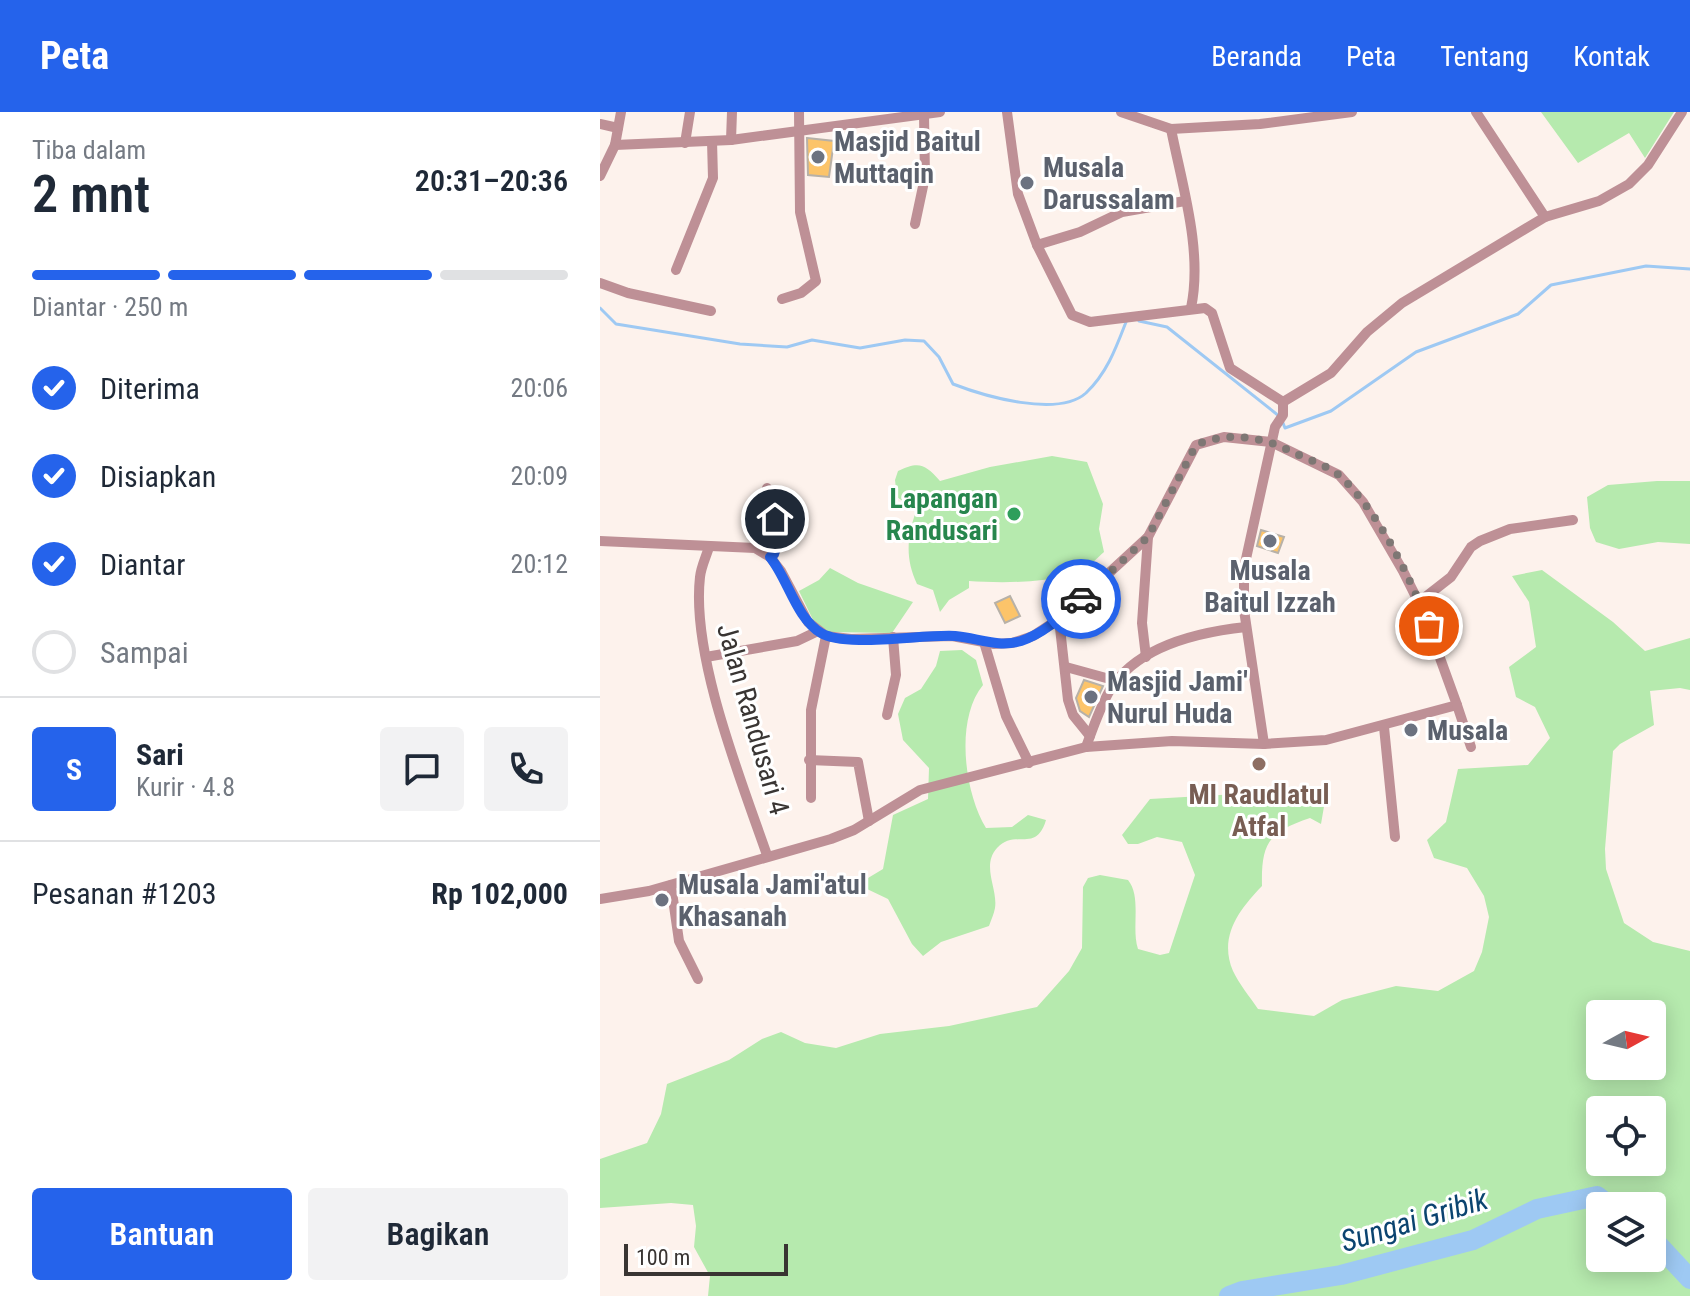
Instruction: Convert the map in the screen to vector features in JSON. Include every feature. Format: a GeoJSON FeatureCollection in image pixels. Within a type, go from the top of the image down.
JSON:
{"type":"FeatureCollection","features":[{"type":"Feature","properties":{"kind":"street"},"geometry":{"type":"LineString","coordinates":[[600,176],[615,145],[621,112]]}},
{"type":"Feature","properties":{"kind":"street"},"geometry":{"type":"LineString","coordinates":[[685,143],[690,112]]}},
{"type":"Feature","properties":{"kind":"street"},"geometry":{"type":"LineString","coordinates":[[731,140],[732,112]]}},
{"type":"Feature","properties":{"kind":"street"},"geometry":{"type":"LineString","coordinates":[[782,299],[801,293],[816,281],[800,212],[799,112]]}},
{"type":"Feature","properties":{"kind":"street"},"geometry":{"type":"LineString","coordinates":[[1007,112],[1018,194],[1037,245],[1072,315],[1090,322],[1205,308],[1212,313],[1230,368],[1283,402]]}},
{"type":"Feature","properties":{"kind":"street"},"geometry":{"type":"LineString","coordinates":[[1121,112],[1171,129],[1352,112]]}},
{"type":"Feature","properties":{"kind":"street"},"geometry":{"type":"LineString","coordinates":[[1476,112],[1545,217]]}},
{"type":"Feature","properties":{"kind":"street"},"geometry":{"type":"LineString","coordinates":[[1264,744],[1246,627],[1244,568],[1271,442],[1283,402],[1331,373],[1367,332],[1402,303],[1545,217],[1599,201],[1629,184],[1648,165],[1682,112]]}},
{"type":"Feature","properties":{"kind":"street"},"geometry":{"type":"LineString","coordinates":[[615,145],[731,140],[931,113],[925,177],[915,224]]}},
{"type":"Feature","properties":{"kind":"street"},"geometry":{"type":"LineString","coordinates":[[600,124],[618,128]]}},
{"type":"Feature","properties":{"kind":"street"},"geometry":{"type":"LineString","coordinates":[[1171,129],[1185,201],[1194,284],[1191,308]]}},
{"type":"Feature","properties":{"kind":"street"},"geometry":{"type":"LineString","coordinates":[[676,270],[713,178],[712,141]]}},
{"type":"Feature","properties":{"kind":"street"},"geometry":{"type":"LineString","coordinates":[[1037,245],[1080,232],[1122,212],[1185,201]]}},
{"type":"Feature","properties":{"kind":"street"},"geometry":{"type":"LineString","coordinates":[[600,283],[628,293],[711,311]]}},
{"type":"Feature","properties":{"kind":"street"},"geometry":{"type":"LineString","coordinates":[[600,541],[755,548],[770,557],[781,571],[808,622],[822,633],[851,639],[952,636],[1002,645],[1021,641],[1059,619],[1148,537],[1196,445],[1210,438],[1224,437],[1271,442],[1339,475],[1363,502],[1419,602],[1471,747]]}},
{"type":"Feature","properties":{"kind":"street"},"geometry":{"type":"LineString","coordinates":[[767,488],[779,538],[770,557]]}},
{"type":"Feature","properties":{"kind":"street"},"geometry":{"type":"LineString","coordinates":[[1419,602],[1451,577],[1471,547],[1480,541],[1510,529],[1573,520]]}},
{"type":"Feature","properties":{"kind":"street"},"geometry":{"type":"LineString","coordinates":[[1146,657],[1142,632],[1148,537]]}},
{"type":"Feature","properties":{"kind":"street","name":"Jalan Randusari 4"},"geometry":{"type":"LineString","coordinates":[[709,547],[700,574],[699,595],[706,657],[734,762],[767,855]]}},
{"type":"Feature","properties":{"kind":"street"},"geometry":{"type":"LineString","coordinates":[[1059,619],[1066,667],[1065,688],[1073,715],[1088,742]]}},
{"type":"Feature","properties":{"kind":"street"},"geometry":{"type":"LineString","coordinates":[[1088,742],[1117,681],[1146,657],[1198,634],[1246,627]]}},
{"type":"Feature","properties":{"kind":"street"},"geometry":{"type":"LineString","coordinates":[[706,657],[797,641],[822,633]]}},
{"type":"Feature","properties":{"kind":"street"},"geometry":{"type":"LineString","coordinates":[[811,798],[811,710],[822,633]]}},
{"type":"Feature","properties":{"kind":"street"},"geometry":{"type":"LineString","coordinates":[[887,715],[896,675],[893,637]]}},
{"type":"Feature","properties":{"kind":"street"},"geometry":{"type":"LineString","coordinates":[[984,642],[1006,716],[1029,763]]}},
{"type":"Feature","properties":{"kind":"street"},"geometry":{"type":"LineString","coordinates":[[1066,667],[1117,681]]}},
{"type":"Feature","properties":{"kind":"street"},"geometry":{"type":"LineString","coordinates":[[600,899],[671,885],[831,839],[869,821],[920,790],[1029,763],[1088,742],[1264,744],[1326,740],[1384,727],[1457,705]]}},
{"type":"Feature","properties":{"kind":"street"},"geometry":{"type":"LineString","coordinates":[[1384,727],[1395,837]]}},
{"type":"Feature","properties":{"kind":"street"},"geometry":{"type":"LineString","coordinates":[[809,760],[859,762],[869,821]]}},
{"type":"Feature","properties":{"kind":"street"},"geometry":{"type":"LineString","coordinates":[[671,885],[679,941],[698,979]]}},
{"type":"Feature","properties":{"kind":"green space"},"geometry":{"type":"Polygon","coordinates":[[[1541,112],[1674,112],[1645,158],[1629,133],[1578,163],[1541,112]]]}},
{"type":"Feature","properties":{"kind":"green space","name":"Lapangan Randusari"},"geometry":{"type":"Polygon","coordinates":[[[1052,456],[1087,462],[1103,504],[1099,529],[1104,552],[1073,574],[1044,580],[969,581],[969,588],[949,600],[940,612],[933,590],[917,584],[913,575],[909,548],[916,511],[897,497],[895,480],[898,471],[917,465],[930,471],[940,481],[990,467],[1052,456]]]}},
{"type":"Feature","properties":{"kind":"green space"},"geometry":{"type":"Polygon","coordinates":[[[1690,481],[1690,544],[1658,542],[1619,549],[1596,542],[1590,528],[1587,497],[1608,485],[1690,481]]]}},
{"type":"Feature","properties":{"kind":"green space"},"geometry":{"type":"Polygon","coordinates":[[[830,568],[858,583],[913,602],[892,633],[829,632],[816,626],[799,591],[819,580],[830,568]]]}},
{"type":"Feature","properties":{"kind":"green space"},"geometry":{"type":"Polygon","coordinates":[[[1542,570],[1613,622],[1645,651],[1690,638],[1690,690],[1650,691],[1654,725],[1613,751],[1605,849],[1606,869],[1624,923],[1653,942],[1690,951],[1690,1296],[708,1296],[710,1276],[694,1247],[696,1226],[693,1205],[671,1203],[600,1208],[600,1159],[647,1143],[661,1114],[667,1084],[729,1060],[762,1039],[781,1032],[805,1043],[836,1048],[880,1034],[949,1026],[1037,1007],[1069,971],[1082,948],[1083,887],[1088,878],[1100,875],[1128,880],[1134,895],[1138,949],[1160,955],[1169,953],[1195,875],[1182,842],[1157,837],[1128,844],[1122,835],[1150,799],[1327,789],[1321,824],[1310,818],[1285,828],[1270,841],[1263,859],[1262,886],[1239,914],[1230,935],[1229,958],[1233,971],[1258,1009],[1314,1016],[1342,1000],[1396,986],[1438,991],[1474,971],[1482,952],[1489,917],[1484,896],[1467,868],[1434,858],[1427,840],[1446,822],[1458,769],[1528,765],[1550,738],[1535,707],[1516,697],[1509,667],[1536,647],[1529,602],[1512,576],[1542,570]]]}},
{"type":"Feature","properties":{"kind":"green space"},"geometry":{"type":"Polygon","coordinates":[[[962,650],[976,660],[983,685],[974,699],[966,736],[968,776],[978,813],[986,828],[1012,827],[1028,815],[1046,820],[1037,836],[1004,842],[992,855],[990,870],[995,908],[989,926],[941,942],[923,956],[912,944],[888,899],[867,889],[868,878],[883,869],[893,815],[928,799],[929,768],[903,740],[898,714],[905,698],[921,689],[936,666],[940,651],[962,650]]]}},
{"type":"Feature","properties":{"kind":"building","name":"Masjid Baitul Muttaqin"},"geometry":{"type":"Polygon","coordinates":[[[807,138],[834,141],[829,177],[808,175],[807,138]]]}},
{"type":"Feature","properties":{"kind":"building","name":"Musala Baitul Izzah"},"geometry":{"type":"Polygon","coordinates":[[[1261,530],[1284,537],[1278,553],[1257,546],[1261,530]]]}},
{"type":"Feature","properties":{"kind":"building"},"geometry":{"type":"Polygon","coordinates":[[[1010,596],[1020,616],[1005,623],[995,603],[1010,596]]]}},
{"type":"Feature","properties":{"kind":"building"},"geometry":{"type":"Polygon","coordinates":[[[1084,680],[1103,686],[1089,717],[1080,711],[1076,698],[1084,680]]]}},
{"type":"Feature","properties":{"kind":"waterway"},"geometry":{"type":"LineString","coordinates":[[1283,423],[1285,428],[1331,411],[1416,352],[1518,314],[1551,285],[1646,266],[1690,269]]}},
{"type":"Feature","properties":{"kind":"waterway"},"geometry":{"type":"LineString","coordinates":[[600,308],[616,324],[740,344],[787,347],[812,340],[860,348],[905,340],[924,341],[939,357],[953,384],[1001,399],[1040,404],[1058,404],[1086,393],[1105,369],[1126,322]]}},
{"type":"Feature","properties":{"kind":"waterway"},"geometry":{"type":"LineString","coordinates":[[1139,321],[1167,327],[1279,416]]}},
{"type":"Feature","properties":{"kind":"waterway","name":"Sungai Gribik"},"geometry":{"type":"LineString","coordinates":[[1229,1296],[1242,1291],[1341,1275],[1473,1240],[1537,1209],[1586,1198]]}},
{"type":"Feature","properties":{"kind":"waterway","name":"Sungai Gribik"},"geometry":{"type":"LineString","coordinates":[[1666,1253],[1690,1279]]}},
{"type":"Feature","properties":{"kind":"way so far"},"geometry":{"type":"LineString","coordinates":[[1081,599],[1148,537],[1196,445],[1210,438],[1252,439],[1271,442],[1339,475],[1363,502],[1388,543],[1429,626]]}},
{"type":"Feature","properties":{"kind":"place","name":"Masjid Baitul Muttaqin"},"geometry":{"type":"Point","coordinates":[818,157]}},
{"type":"Feature","properties":{"kind":"place","name":"Musala Darussalam"},"geometry":{"type":"Point","coordinates":[1027,183]}},
{"type":"Feature","properties":{"kind":"place","name":"Lapangan Randusari"},"geometry":{"type":"Point","coordinates":[1014,514]}},
{"type":"Feature","properties":{"kind":"place","name":"Musala Baitul Izzah"},"geometry":{"type":"Point","coordinates":[1270,541]}},
{"type":"Feature","properties":{"kind":"place","name":"Masjid Jami' Nurul Huda"},"geometry":{"type":"Point","coordinates":[1091,697]}},
{"type":"Feature","properties":{"kind":"place","name":"Musala"},"geometry":{"type":"Point","coordinates":[1411,730]}},
{"type":"Feature","properties":{"kind":"place","name":"MI Raudlatul Atfal"},"geometry":{"type":"Point","coordinates":[1259,764]}},
{"type":"Feature","properties":{"kind":"place","name":"Musala Jami'atul Khasanah"},"geometry":{"type":"Point","coordinates":[662,900]}},
{"type":"Feature","properties":{"kind":"route"},"geometry":{"type":"LineString","coordinates":[[775,519],[779,538],[777,548],[770,557],[781,571],[808,622],[826,636],[851,639],[952,636],[1002,645],[1033,636],[1059,619],[1081,599]]}}]}
